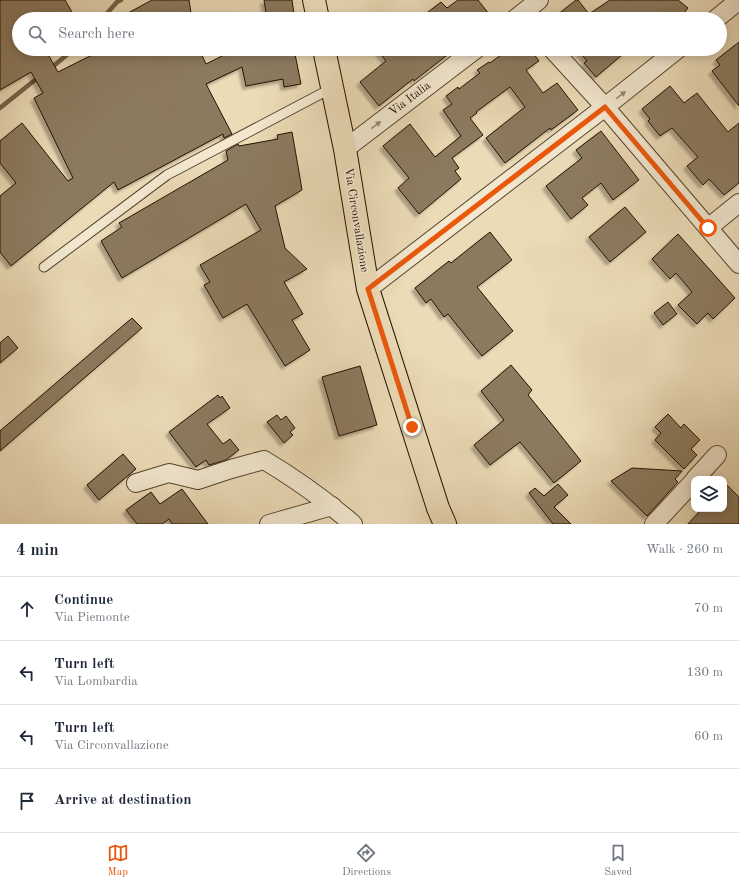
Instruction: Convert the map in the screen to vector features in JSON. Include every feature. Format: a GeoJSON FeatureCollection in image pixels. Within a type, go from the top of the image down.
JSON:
{"type":"FeatureCollection","features":[{"type":"Feature","properties":{"kind":"main road"},"geometry":{"type":"LineString","coordinates":[[314,0],[317,12]]}},
{"type":"Feature","properties":{"kind":"main road","name":"Via Circonvallazione"},"geometry":{"type":"LineString","coordinates":[[325,56],[345,149],[368,289],[438,508],[445,524]]}},
{"type":"Feature","properties":{"kind":"street"},"geometry":{"type":"LineString","coordinates":[[526,12],[539,0]]}},
{"type":"Feature","properties":{"kind":"street","name":"Via Italia"},"geometry":{"type":"LineString","coordinates":[[345,149],[467,56]]}},
{"type":"Feature","properties":{"kind":"street"},"geometry":{"type":"LineString","coordinates":[[558,56],[605,107],[739,264]]}},
{"type":"Feature","properties":{"kind":"street"},"geometry":{"type":"LineString","coordinates":[[368,289],[669,56]]}},
{"type":"Feature","properties":{"kind":"street"},"geometry":{"type":"LineString","coordinates":[[708,228],[739,203]]}},
{"type":"Feature","properties":{"kind":"street"},"geometry":{"type":"LineString","coordinates":[[699,476],[718,455]]}},
{"type":"Feature","properties":{"kind":"street"},"geometry":{"type":"LineString","coordinates":[[136,483],[169,473],[198,480],[264,460],[290,476],[332,506],[353,524]]}},
{"type":"Feature","properties":{"kind":"street"},"geometry":{"type":"LineString","coordinates":[[654,524],[691,484]]}},
{"type":"Feature","properties":{"kind":"street"},"geometry":{"type":"LineString","coordinates":[[269,524],[332,506]]}},
{"type":"Feature","properties":{"kind":"lane"},"geometry":{"type":"LineString","coordinates":[[44,267],[167,175],[332,88]]}},
{"type":"Feature","properties":{"kind":"building"},"geometry":{"type":"Polygon","coordinates":[[[0,0],[65,0],[72,12],[12,12],[12,56],[49,56],[58,72],[90,56],[202,56],[206,64],[222,56],[295,56],[301,84],[284,87],[283,79],[246,86],[242,67],[206,84],[232,134],[224,138],[223,134],[118,190],[114,182],[11,266],[0,252],[0,196],[16,183],[0,163],[0,141],[22,123],[68,181],[73,178],[34,98],[43,93],[31,72],[0,90],[0,0]]]}},
{"type":"Feature","properties":{"kind":"building"},"geometry":{"type":"Polygon","coordinates":[[[152,0],[189,0],[191,12],[130,12],[152,0]]]}},
{"type":"Feature","properties":{"kind":"building"},"geometry":{"type":"Polygon","coordinates":[[[264,0],[292,0],[294,12],[266,12],[264,0]]]}},
{"type":"Feature","properties":{"kind":"building"},"geometry":{"type":"Polygon","coordinates":[[[458,0],[478,0],[487,12],[428,12],[441,2],[447,8],[458,0]]]}},
{"type":"Feature","properties":{"kind":"building"},"geometry":{"type":"Polygon","coordinates":[[[578,0],[587,12],[561,12],[578,0]]]}},
{"type":"Feature","properties":{"kind":"building"},"geometry":{"type":"Polygon","coordinates":[[[610,0],[678,0],[688,8],[685,12],[592,12],[610,0]]]}},
{"type":"Feature","properties":{"kind":"building"},"geometry":{"type":"Polygon","coordinates":[[[739,42],[739,106],[712,71],[720,65],[716,60],[721,56],[727,56],[727,51],[739,42]]]}},
{"type":"Feature","properties":{"kind":"building"},"geometry":{"type":"Polygon","coordinates":[[[382,56],[446,56],[414,81],[413,79],[379,106],[360,82],[386,61],[382,56]]]}},
{"type":"Feature","properties":{"kind":"building"},"geometry":{"type":"Polygon","coordinates":[[[500,56],[535,56],[539,61],[526,70],[543,93],[557,83],[578,110],[551,130],[550,128],[505,163],[486,138],[525,107],[510,87],[470,118],[483,135],[452,158],[459,168],[455,171],[461,179],[419,214],[398,188],[409,178],[383,146],[410,124],[435,157],[461,136],[443,110],[452,104],[446,96],[458,87],[459,89],[480,73],[477,70],[489,62],[490,63],[500,56]]]}},
{"type":"Feature","properties":{"kind":"building"},"geometry":{"type":"Polygon","coordinates":[[[583,56],[621,56],[596,77],[584,63],[587,61],[583,56]]]}},
{"type":"Feature","properties":{"kind":"building"},"geometry":{"type":"Polygon","coordinates":[[[670,86],[684,103],[697,93],[728,132],[739,123],[739,183],[724,195],[709,179],[703,185],[687,166],[698,157],[672,128],[660,136],[648,121],[650,119],[642,109],[670,86]]]}},
{"type":"Feature","properties":{"kind":"building"},"geometry":{"type":"Polygon","coordinates":[[[601,131],[639,180],[613,200],[601,183],[582,198],[588,205],[571,219],[546,186],[582,158],[576,150],[601,131]]]}},
{"type":"Feature","properties":{"kind":"building"},"geometry":{"type":"Polygon","coordinates":[[[292,132],[302,190],[275,206],[285,248],[307,269],[284,282],[303,314],[292,320],[310,350],[285,366],[247,304],[223,318],[204,285],[210,282],[200,265],[261,230],[246,204],[122,278],[101,241],[122,227],[119,223],[228,160],[226,151],[238,144],[239,146],[278,139],[277,135],[292,132]]]}},
{"type":"Feature","properties":{"kind":"building"},"geometry":{"type":"Polygon","coordinates":[[[625,207],[646,232],[610,262],[589,237],[625,207]]]}},
{"type":"Feature","properties":{"kind":"building"},"geometry":{"type":"Polygon","coordinates":[[[490,232],[512,260],[477,287],[513,331],[482,356],[448,314],[444,317],[431,299],[426,303],[415,288],[449,261],[451,263],[490,232]]]}},
{"type":"Feature","properties":{"kind":"building"},"geometry":{"type":"Polygon","coordinates":[[[678,234],[735,298],[713,319],[708,313],[697,324],[678,305],[692,292],[676,273],[670,279],[652,259],[678,234]]]}},
{"type":"Feature","properties":{"kind":"building"},"geometry":{"type":"Polygon","coordinates":[[[668,302],[677,314],[663,325],[654,313],[668,302]]]}},
{"type":"Feature","properties":{"kind":"building"},"geometry":{"type":"Polygon","coordinates":[[[132,318],[142,328],[0,451],[0,431],[132,318]]]}},
{"type":"Feature","properties":{"kind":"building"},"geometry":{"type":"Polygon","coordinates":[[[8,336],[18,348],[0,363],[0,343],[8,336]]]}},
{"type":"Feature","properties":{"kind":"building"},"geometry":{"type":"Polygon","coordinates":[[[511,365],[532,390],[528,395],[581,461],[554,483],[520,442],[490,465],[474,445],[504,420],[481,391],[511,365]]]}},
{"type":"Feature","properties":{"kind":"building"},"geometry":{"type":"Polygon","coordinates":[[[360,366],[377,425],[339,436],[322,377],[360,366]]]}},
{"type":"Feature","properties":{"kind":"building"},"geometry":{"type":"Polygon","coordinates":[[[218,395],[220,398],[222,396],[230,408],[207,424],[223,444],[230,439],[239,450],[226,460],[209,465],[206,460],[196,467],[169,432],[218,395]]]}},
{"type":"Feature","properties":{"kind":"building"},"geometry":{"type":"Polygon","coordinates":[[[668,414],[681,428],[684,424],[700,440],[691,449],[697,455],[684,469],[655,440],[661,433],[655,427],[668,414]]]}},
{"type":"Feature","properties":{"kind":"building"},"geometry":{"type":"Polygon","coordinates":[[[277,415],[281,420],[286,416],[295,428],[290,432],[293,435],[284,443],[267,422],[277,415]]]}},
{"type":"Feature","properties":{"kind":"building"},"geometry":{"type":"Polygon","coordinates":[[[123,454],[136,469],[99,500],[87,485],[123,454]]]}},
{"type":"Feature","properties":{"kind":"building"},"geometry":{"type":"Polygon","coordinates":[[[632,468],[682,471],[675,479],[678,482],[647,516],[611,481],[632,468]]]}},
{"type":"Feature","properties":{"kind":"building"},"geometry":{"type":"Polygon","coordinates":[[[558,484],[568,495],[554,507],[571,524],[553,524],[529,493],[535,488],[544,496],[558,484]]]}},
{"type":"Feature","properties":{"kind":"building"},"geometry":{"type":"Polygon","coordinates":[[[727,485],[739,497],[739,524],[688,524],[699,512],[727,512],[727,485]]]}},
{"type":"Feature","properties":{"kind":"building"},"geometry":{"type":"Polygon","coordinates":[[[182,489],[208,524],[172,524],[169,519],[162,524],[137,524],[126,510],[151,492],[160,504],[182,489]]]}},
{"type":"Feature","properties":{"kind":"waterway"},"geometry":{"type":"LineString","coordinates":[[108,12],[117,2],[121,0]]}},
{"type":"Feature","properties":{"kind":"waterway"},"geometry":{"type":"LineString","coordinates":[[51,68],[66,56]]}},
{"type":"Feature","properties":{"kind":"waterway"},"geometry":{"type":"LineString","coordinates":[[0,108],[40,76]]}},
{"type":"Feature","properties":{"kind":"route"},"geometry":{"type":"LineString","coordinates":[[412,427],[368,289],[605,107],[708,228]]}}]}
